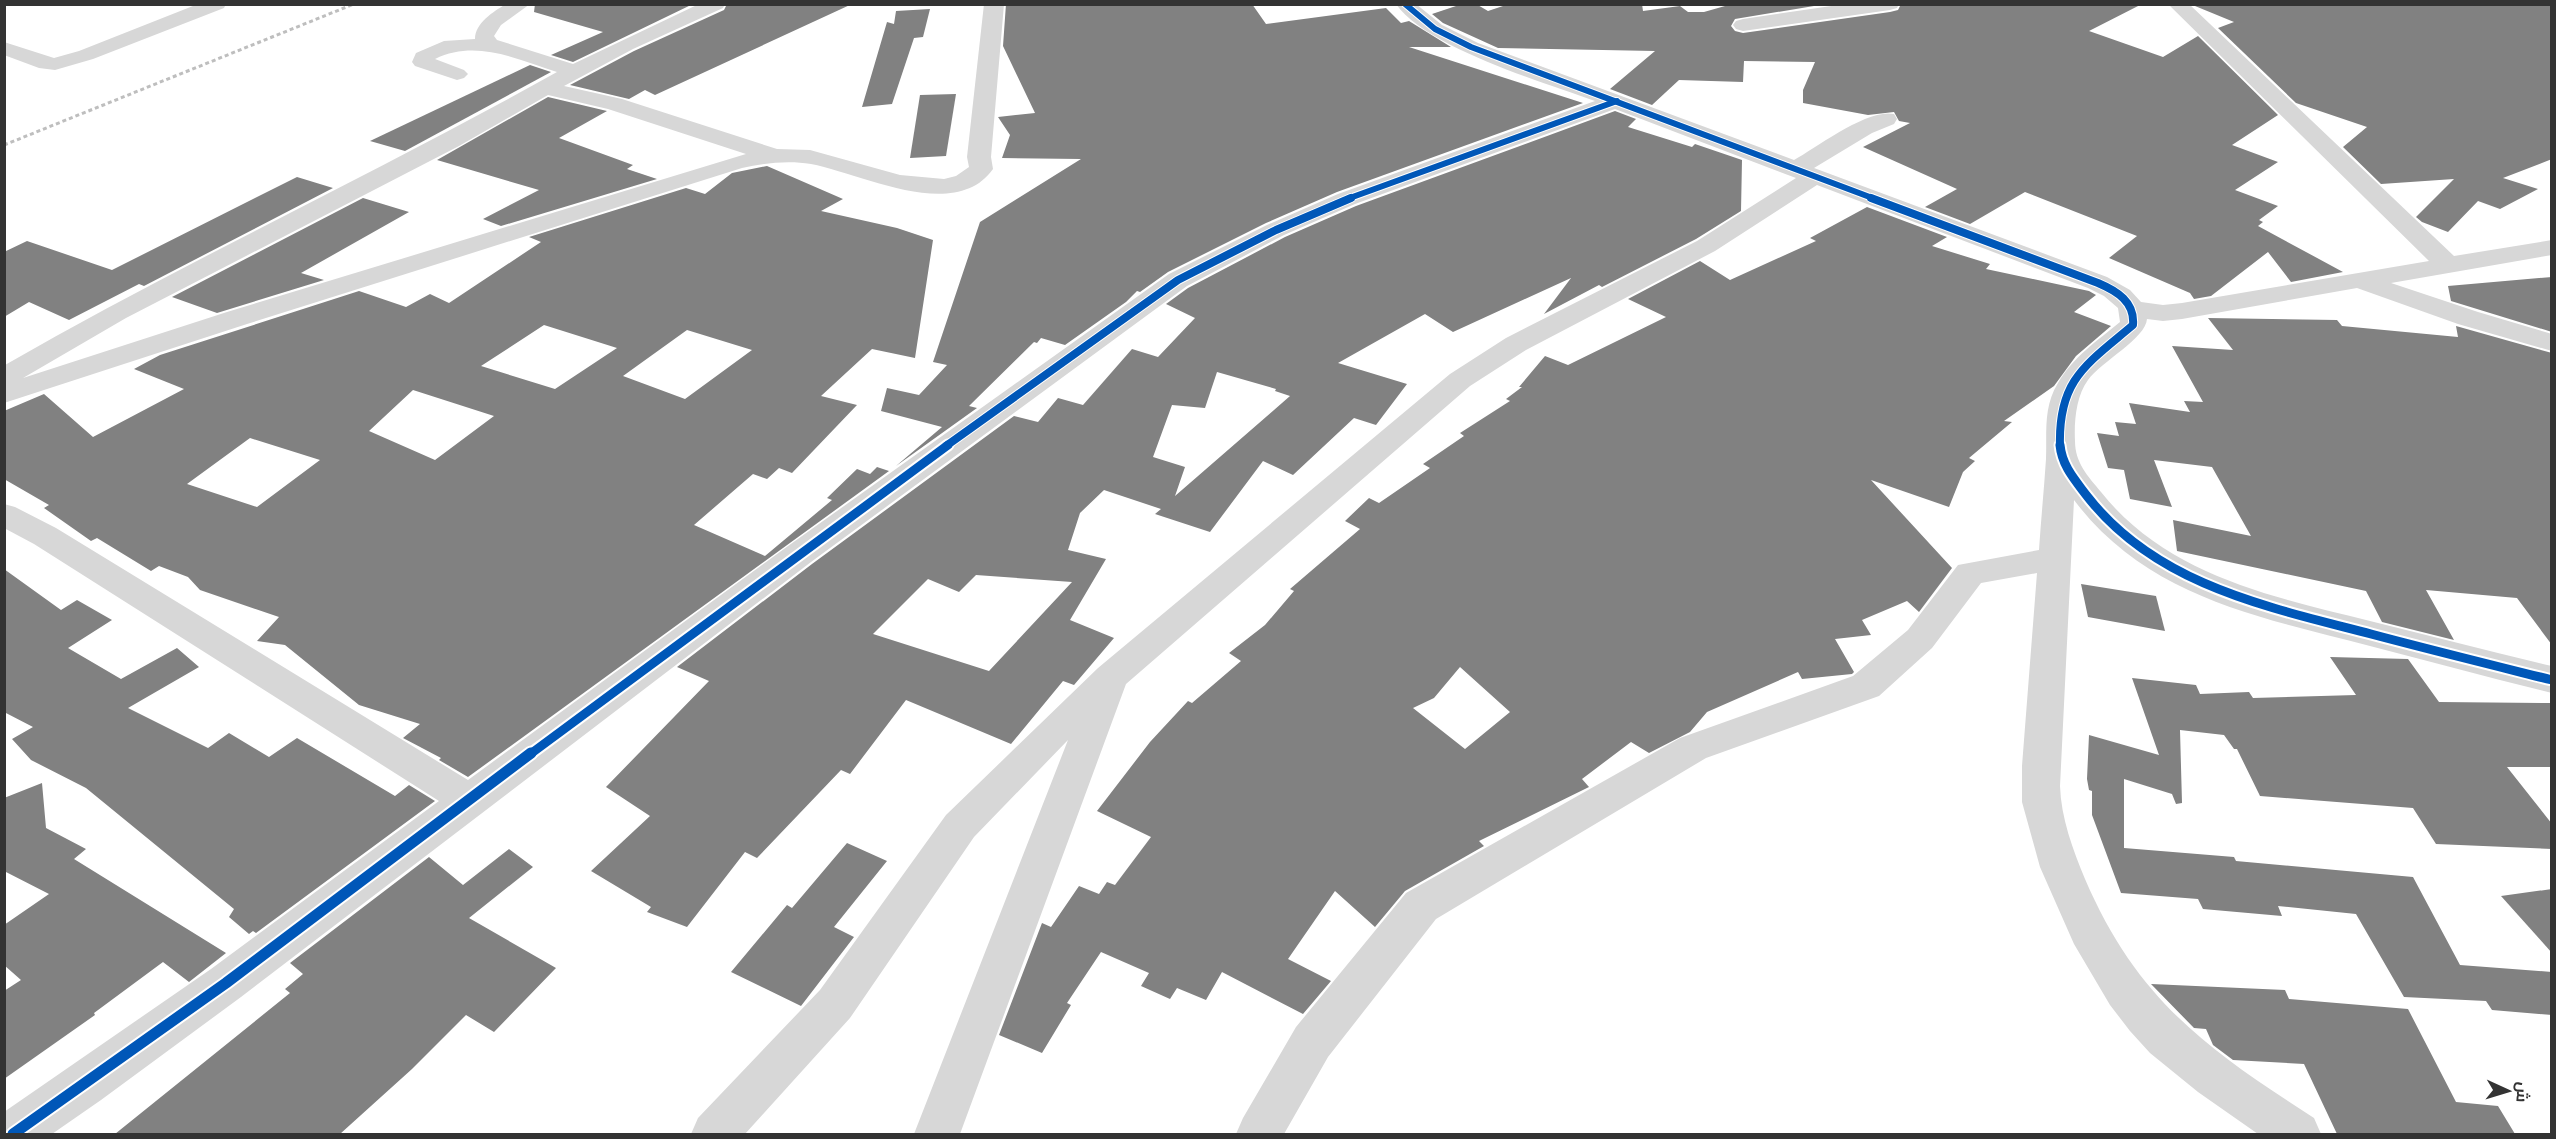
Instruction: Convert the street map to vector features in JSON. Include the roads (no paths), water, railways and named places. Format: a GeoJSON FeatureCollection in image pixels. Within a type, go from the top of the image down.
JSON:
{"type":"FeatureCollection","features":[{"type":"Feature","properties":{"kind":"street"},"geometry":{"type":"LineString","coordinates":[[490,44],[483,37],[487,26],[498,16],[521,4]]}},
{"type":"Feature","properties":{"kind":"street"},"geometry":{"type":"LineString","coordinates":[[4,379],[117,312],[451,141],[575,71],[716,4]]}},
{"type":"Feature","properties":{"kind":"street"},"geometry":{"type":"LineString","coordinates":[[545,88],[614,104],[770,154],[809,157],[896,182],[934,187],[955,184],[974,177],[981,169],[979,158],[994,4]]}},
{"type":"Feature","properties":{"kind":"street"},"geometry":{"type":"LineString","coordinates":[[1405,4],[1416,17],[1438,34],[2105,286],[2117,293],[2133,309],[2135,318],[2133,325],[2081,370],[2064,402],[2040,766],[2042,806],[2062,874],[2087,927],[2122,988],[2164,1036],[2218,1082],[2298,1134]]}},
{"type":"Feature","properties":{"kind":"street"},"geometry":{"type":"LineString","coordinates":[[1743,25],[1890,4]]}},
{"type":"Feature","properties":{"kind":"street"},"geometry":{"type":"LineString","coordinates":[[2177,4],[2447,264]]}},
{"type":"Feature","properties":{"kind":"street"},"geometry":{"type":"LineString","coordinates":[[4,48],[46,64],[55,64],[86,55],[216,5]]}},
{"type":"Feature","properties":{"kind":"street"},"geometry":{"type":"LineString","coordinates":[[457,74],[429,66],[422,62],[423,57],[436,50],[458,44],[490,44],[575,71]]}},
{"type":"Feature","properties":{"kind":"street"},"geometry":{"type":"LineString","coordinates":[[13,1134],[121,1061],[817,541],[1178,280],[1244,245],[1319,211],[1422,170],[1617,101]]}},
{"type":"Feature","properties":{"kind":"street"},"geometry":{"type":"LineString","coordinates":[[714,1134],[835,1004],[960,826],[1077,708],[1111,677],[1460,380],[1516,344],[1706,246],[1864,128],[1886,119]]}},
{"type":"Feature","properties":{"kind":"street"},"geometry":{"type":"LineString","coordinates":[[4,394],[248,315],[770,154]]}},
{"type":"Feature","properties":{"kind":"street"},"geometry":{"type":"LineString","coordinates":[[2133,309],[2163,313],[2182,311],[2552,247]]}},
{"type":"Feature","properties":{"kind":"street"},"geometry":{"type":"LineString","coordinates":[[2359,280],[2468,318],[2552,343]]}},
{"type":"Feature","properties":{"kind":"street"},"geometry":{"type":"LineString","coordinates":[[2061,456],[2086,498],[2114,528],[2155,559],[2205,586],[2259,606],[2552,680]]}},
{"type":"Feature","properties":{"kind":"street"},"geometry":{"type":"LineString","coordinates":[[6,517],[45,536],[469,800]]}},
{"type":"Feature","properties":{"kind":"street"},"geometry":{"type":"LineString","coordinates":[[1259,1134],[1312,1042],[1421,906],[1693,748],[1866,686],[1920,639],[1970,573],[2054,559]]}},
{"type":"Feature","properties":{"kind":"street"},"geometry":{"type":"LineString","coordinates":[[937,1134],[1111,677]]}},
{"type":"Feature","properties":{"kind":"railway"},"geometry":{"type":"LineString","coordinates":[[4,145],[354,4]]}}]}
